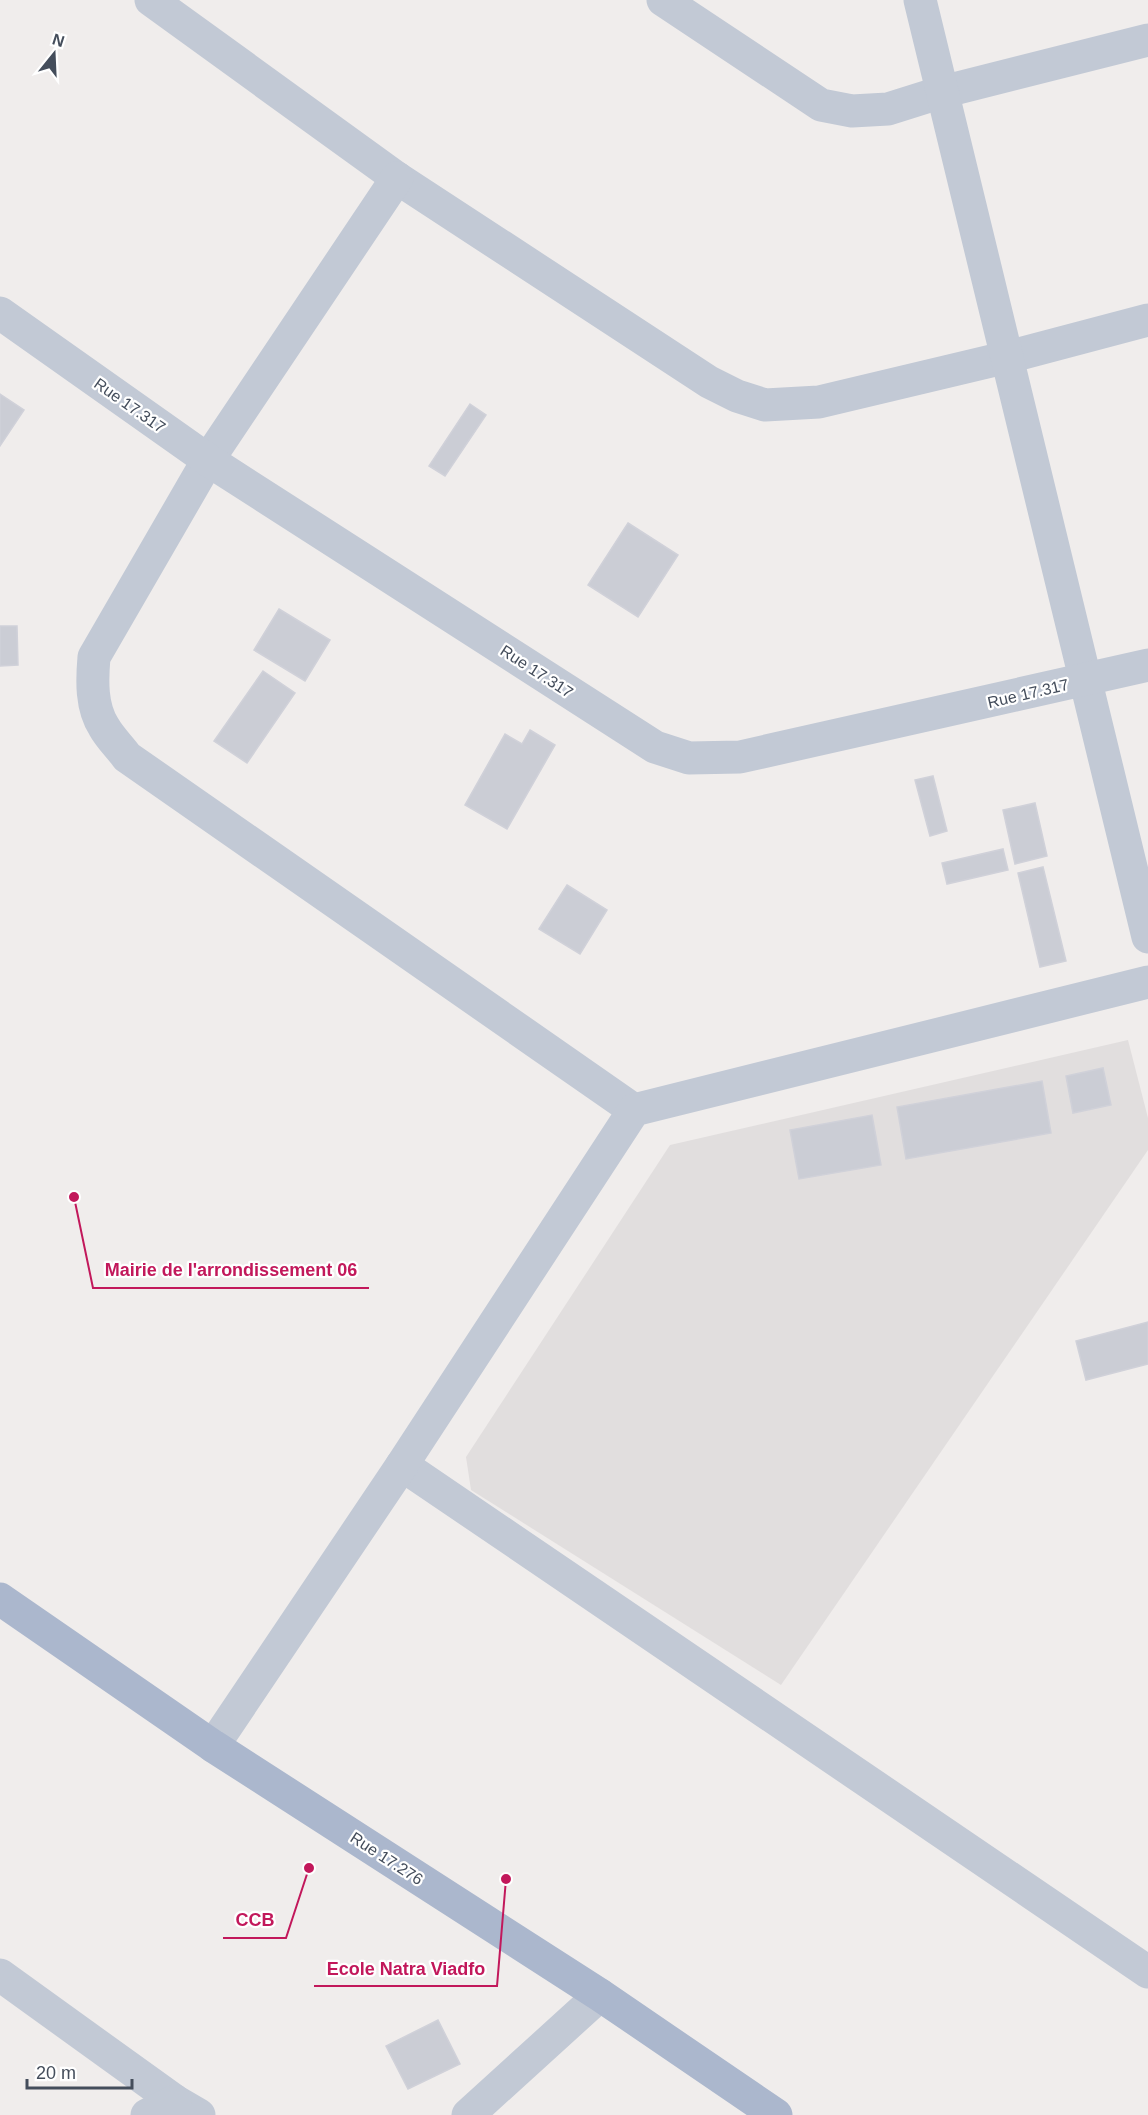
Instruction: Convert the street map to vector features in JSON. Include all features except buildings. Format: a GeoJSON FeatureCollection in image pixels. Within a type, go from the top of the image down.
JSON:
{"type":"FeatureCollection","features":[{"type":"Feature","properties":{"kind":"main road","name":"Rue 17.276"},"geometry":{"type":"LineString","coordinates":[[0,1599],[213,1746],[600,1995],[776,2115]]}},
{"type":"Feature","properties":{"kind":"street"},"geometry":{"type":"LineString","coordinates":[[151,0],[397,178],[710,382],[737,396],[765,405],[819,402],[1008,357],[1148,320]]}},
{"type":"Feature","properties":{"kind":"street"},"geometry":{"type":"LineString","coordinates":[[663,0],[821,105],[852,111],[888,109],[942,92],[1148,40]]}},
{"type":"Feature","properties":{"kind":"street"},"geometry":{"type":"LineString","coordinates":[[920,0],[1148,937]]}},
{"type":"Feature","properties":{"kind":"street"},"geometry":{"type":"LineString","coordinates":[[397,178],[208,460],[94,657],[92,678],[94,701],[103,726],[127,757],[634,1110]]}},
{"type":"Feature","properties":{"kind":"street","name":"Rue 17.317"},"geometry":{"type":"LineString","coordinates":[[0,313],[208,460],[655,747],[689,758],[740,757],[1148,665]]}},
{"type":"Feature","properties":{"kind":"street"},"geometry":{"type":"LineString","coordinates":[[213,1746],[402,1465],[634,1110],[1148,982]]}},
{"type":"Feature","properties":{"kind":"street"},"geometry":{"type":"LineString","coordinates":[[402,1465],[1148,1972]]}},
{"type":"Feature","properties":{"kind":"street"},"geometry":{"type":"LineString","coordinates":[[0,1975],[174,2110]]}},
{"type":"Feature","properties":{"kind":"street"},"geometry":{"type":"LineString","coordinates":[[468,2115],[600,1995]]}},
{"type":"Feature","properties":{"kind":"shaded area"},"geometry":{"type":"Polygon","coordinates":[[[1128,1040],[1148,1118],[1148,1150],[781,1685],[471,1490],[466,1457],[670,1145],[1128,1040]]]}},
{"type":"Feature","properties":{"kind":"place","name":"Mairie de l'arrondissement 06"},"geometry":{"type":"Point","coordinates":[74,1197]}},
{"type":"Feature","properties":{"kind":"place","name":"CCB"},"geometry":{"type":"Point","coordinates":[309,1868]}},
{"type":"Feature","properties":{"kind":"place","name":"Ecole Natra Viadfo"},"geometry":{"type":"Point","coordinates":[506,1879]}}]}
